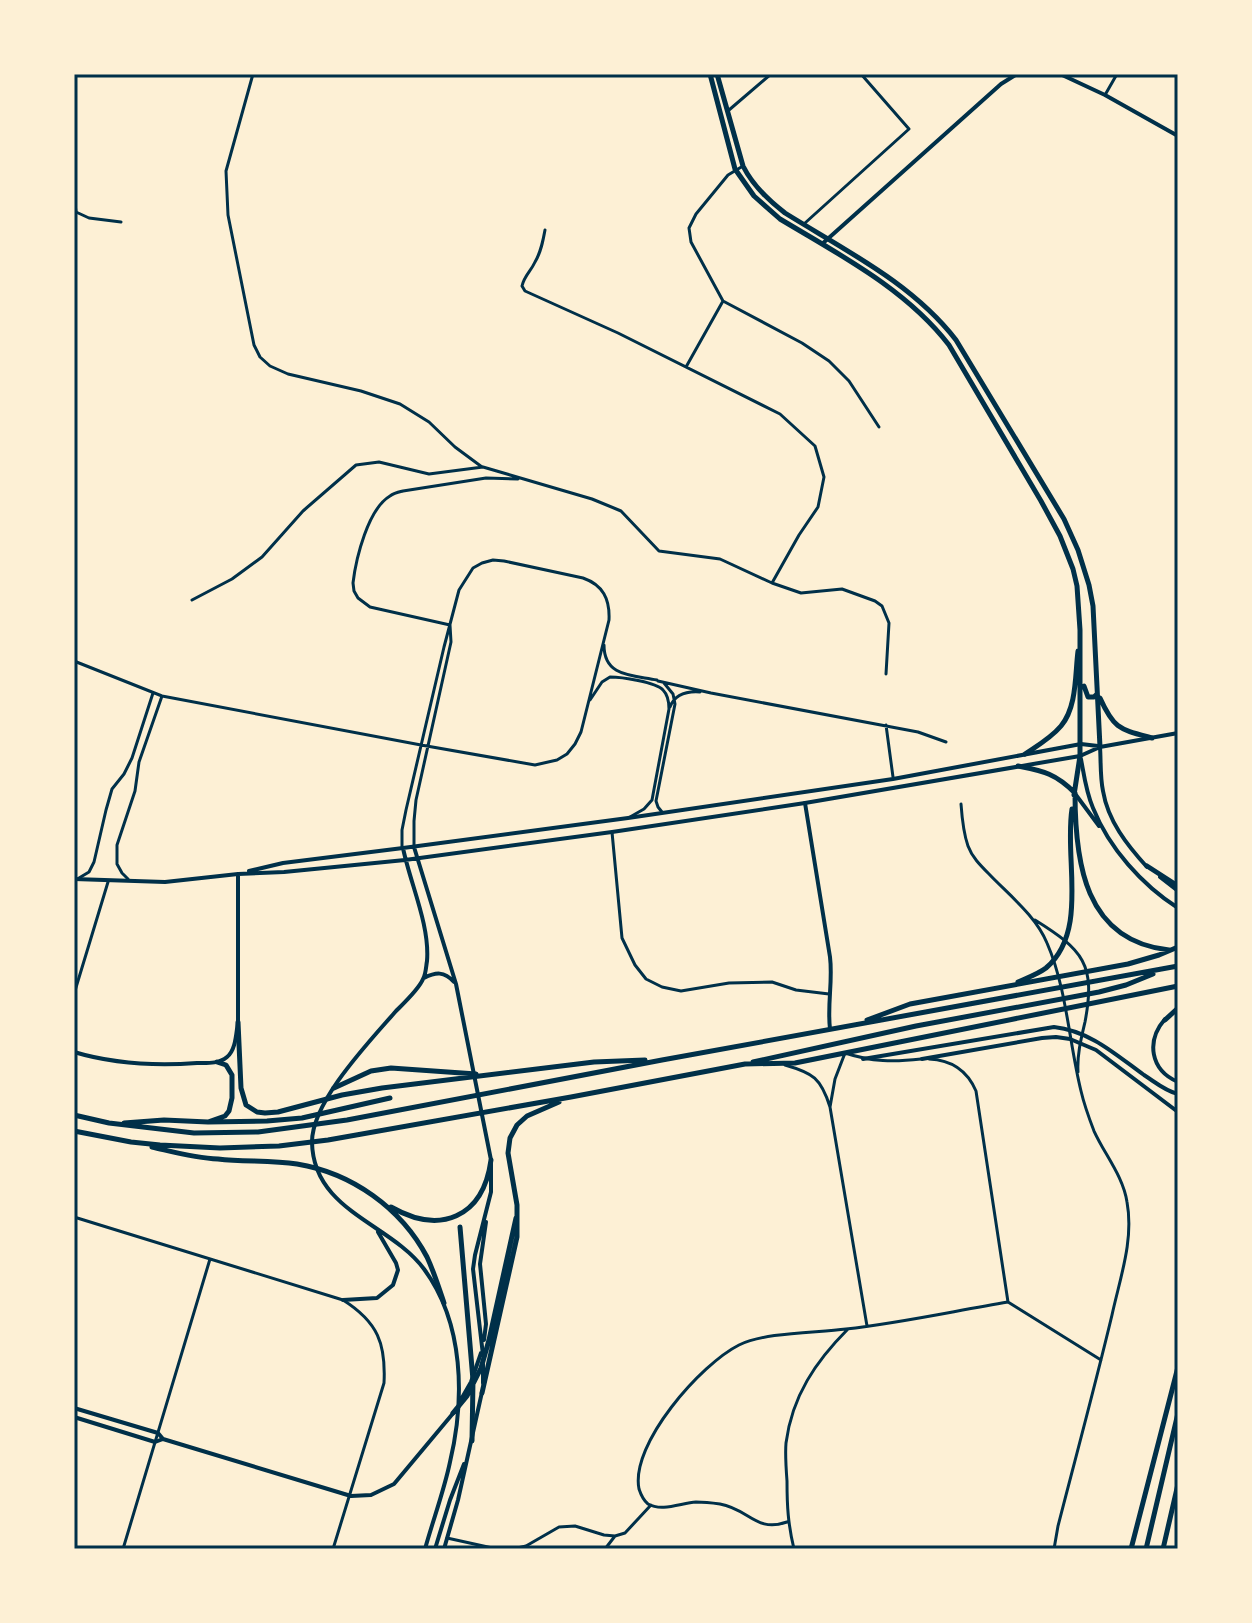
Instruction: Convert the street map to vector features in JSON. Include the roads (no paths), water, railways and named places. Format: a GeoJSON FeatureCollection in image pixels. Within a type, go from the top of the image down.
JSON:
{"type":"FeatureCollection","features":[{"type":"Feature","properties":{"kind":"main road"},"geometry":{"type":"LineString","coordinates":[[710,74],[735,169],[744,183],[765,207],[903,287],[944,324],[1064,519],[1089,585],[1095,628],[1103,791],[1108,809],[1129,847],[1147,866],[1178,889]]}},
{"type":"Feature","properties":{"kind":"main road"},"geometry":{"type":"LineString","coordinates":[[717,74],[749,178],[769,201],[801,227]]}},
{"type":"Feature","properties":{"kind":"main road"},"geometry":{"type":"LineString","coordinates":[[825,242],[1001,84],[1017,74]]}},
{"type":"Feature","properties":{"kind":"main road"},"geometry":{"type":"LineString","coordinates":[[1060,74],[1178,136]]}},
{"type":"Feature","properties":{"kind":"main road"},"geometry":{"type":"LineString","coordinates":[[825,242],[907,300],[937,329],[1060,536],[1073,569],[1077,586],[1082,677],[1081,744],[1069,840],[1071,913],[1064,944],[1055,958],[1044,969],[1009,986]]}},
{"type":"Feature","properties":{"kind":"main road"},"geometry":{"type":"LineString","coordinates":[[1025,754],[1055,732],[1070,712],[1080,630]]}},
{"type":"Feature","properties":{"kind":"main road"},"geometry":{"type":"LineString","coordinates":[[1082,677],[1088,697],[1098,693]]}},
{"type":"Feature","properties":{"kind":"main road"},"geometry":{"type":"LineString","coordinates":[[1098,693],[1113,723],[1128,732],[1152,738]]}},
{"type":"Feature","properties":{"kind":"main road"},"geometry":{"type":"LineString","coordinates":[[75,879],[177,882],[405,860],[805,803],[1080,756],[1100,747],[1178,733]]}},
{"type":"Feature","properties":{"kind":"main road"},"geometry":{"type":"LineString","coordinates":[[238,874],[283,863],[628,818],[893,779],[1081,744],[1100,747]]}},
{"type":"Feature","properties":{"kind":"main road"},"geometry":{"type":"LineString","coordinates":[[1080,756],[1092,808],[1106,835]]}},
{"type":"Feature","properties":{"kind":"main road"},"geometry":{"type":"LineString","coordinates":[[1018,766],[1057,776],[1075,793],[1140,877],[1178,908]]}},
{"type":"Feature","properties":{"kind":"main road"},"geometry":{"type":"LineString","coordinates":[[1075,793],[1078,856],[1088,890],[1099,911],[1123,934],[1151,947],[1178,948]]}},
{"type":"Feature","properties":{"kind":"main road"},"geometry":{"type":"LineString","coordinates":[[805,803],[832,969],[828,1012],[830,1029]]}},
{"type":"Feature","properties":{"kind":"main road"},"geometry":{"type":"LineString","coordinates":[[414,847],[456,984],[491,1160],[492,1177],[480,1277],[485,1309],[484,1338],[471,1382],[453,1413]]}},
{"type":"Feature","properties":{"kind":"main road"},"geometry":{"type":"LineString","coordinates":[[403,848],[424,926],[427,960],[424,978]]}},
{"type":"Feature","properties":{"kind":"main road"},"geometry":{"type":"LineString","coordinates":[[238,874],[238,1022],[243,1097],[246,1105],[257,1112],[278,1112],[382,1088],[594,1062],[662,1060]]}},
{"type":"Feature","properties":{"kind":"main road"},"geometry":{"type":"LineString","coordinates":[[854,1024],[910,1004],[1128,964],[1178,948]]}},
{"type":"Feature","properties":{"kind":"main road"},"geometry":{"type":"LineString","coordinates":[[74,1115],[109,1123],[194,1133],[258,1132],[347,1120],[1178,965]]}},
{"type":"Feature","properties":{"kind":"main road"},"geometry":{"type":"LineString","coordinates":[[131,1142],[220,1148],[328,1140],[745,1064],[916,1026],[1099,992],[1178,965]]}},
{"type":"Feature","properties":{"kind":"main road"},"geometry":{"type":"LineString","coordinates":[[444,1303],[424,1268],[404,1248],[358,1216],[329,1190],[316,1167],[312,1139],[315,1122],[332,1091],[424,978],[440,973],[448,975],[456,984]]}},
{"type":"Feature","properties":{"kind":"main road"},"geometry":{"type":"LineString","coordinates":[[745,1064],[781,1064],[845,1053],[1178,986]]}},
{"type":"Feature","properties":{"kind":"main road"},"geometry":{"type":"LineString","coordinates":[[1178,1010],[1157,1029],[1153,1041],[1153,1052],[1162,1072],[1178,1082]]}},
{"type":"Feature","properties":{"kind":"main road"},"geometry":{"type":"LineString","coordinates":[[217,1062],[232,1052],[238,1022]]}},
{"type":"Feature","properties":{"kind":"main road"},"geometry":{"type":"LineString","coordinates":[[863,1059],[1041,1028],[1069,1029],[1093,1038],[1161,1086],[1178,1094]]}},
{"type":"Feature","properties":{"kind":"main road"},"geometry":{"type":"LineString","coordinates":[[922,1059],[1042,1038],[1070,1039],[1096,1050],[1178,1112]]}},
{"type":"Feature","properties":{"kind":"main road"},"geometry":{"type":"LineString","coordinates":[[74,1052],[100,1059],[147,1064],[223,1063],[232,1075],[229,1111],[225,1116],[208,1122]]}},
{"type":"Feature","properties":{"kind":"main road"},"geometry":{"type":"LineString","coordinates":[[332,1091],[371,1071],[391,1068],[489,1075]]}},
{"type":"Feature","properties":{"kind":"main road"},"geometry":{"type":"LineString","coordinates":[[444,1549],[472,1441],[517,1237],[517,1211],[508,1153],[510,1138],[517,1125],[527,1116],[571,1097]]}},
{"type":"Feature","properties":{"kind":"main road"},"geometry":{"type":"LineString","coordinates":[[109,1123],[302,1118],[390,1098]]}},
{"type":"Feature","properties":{"kind":"main road"},"geometry":{"type":"LineString","coordinates":[[74,1131],[205,1158],[310,1167],[347,1180],[400,1212],[421,1220],[442,1221],[468,1209],[482,1193],[491,1160]]}},
{"type":"Feature","properties":{"kind":"main road"},"geometry":{"type":"LineString","coordinates":[[384,1203],[425,1254],[444,1303],[456,1353],[458,1409],[450,1463],[425,1549]]}},
{"type":"Feature","properties":{"kind":"main road"},"geometry":{"type":"LineString","coordinates":[[482,1393],[483,1347],[473,1269],[488,1208]]}},
{"type":"Feature","properties":{"kind":"main road"},"geometry":{"type":"LineString","coordinates":[[74,1408],[158,1433],[163,1439],[351,1496],[377,1493],[401,1477],[467,1396],[481,1368],[517,1211]]}},
{"type":"Feature","properties":{"kind":"main road"},"geometry":{"type":"LineString","coordinates":[[460,1227],[473,1380],[472,1441]]}},
{"type":"Feature","properties":{"kind":"main road"},"geometry":{"type":"LineString","coordinates":[[343,1300],[377,1298],[393,1285],[398,1270],[396,1263],[377,1230]]}},
{"type":"Feature","properties":{"kind":"main road"},"geometry":{"type":"LineString","coordinates":[[1131,1549],[1178,1367]]}},
{"type":"Feature","properties":{"kind":"main road"},"geometry":{"type":"LineString","coordinates":[[1172,1389],[1178,1376]]}},
{"type":"Feature","properties":{"kind":"main road"},"geometry":{"type":"LineString","coordinates":[[1146,1549],[1178,1413]]}},
{"type":"Feature","properties":{"kind":"main road"},"geometry":{"type":"LineString","coordinates":[[74,1417],[155,1442],[163,1439]]}},
{"type":"Feature","properties":{"kind":"main road"},"geometry":{"type":"LineString","coordinates":[[435,1549],[469,1451]]}},
{"type":"Feature","properties":{"kind":"main road"},"geometry":{"type":"LineString","coordinates":[[1163,1549],[1178,1484]]}},
{"type":"Feature","properties":{"kind":"street"},"geometry":{"type":"LineString","coordinates":[[253,74],[226,171],[228,215],[254,345],[260,357],[270,366],[288,374],[361,391],[400,404],[429,422],[455,447],[483,467],[592,499],[621,511],[659,551],[720,559],[801,593],[842,589],[875,601],[882,606],[889,623],[886,674]]}},
{"type":"Feature","properties":{"kind":"street"},"geometry":{"type":"LineString","coordinates":[[727,111],[771,74]]}},
{"type":"Feature","properties":{"kind":"street"},"geometry":{"type":"LineString","coordinates":[[801,227],[909,129],[861,74]]}},
{"type":"Feature","properties":{"kind":"street"},"geometry":{"type":"LineString","coordinates":[[1105,95],[1117,74]]}},
{"type":"Feature","properties":{"kind":"street"},"geometry":{"type":"LineString","coordinates":[[743,166],[721,182],[696,214],[689,228],[691,242],[723,301],[829,361],[849,381],[879,427]]}},
{"type":"Feature","properties":{"kind":"street"},"geometry":{"type":"LineString","coordinates":[[74,196],[76,212],[89,218],[121,222]]}},
{"type":"Feature","properties":{"kind":"street"},"geometry":{"type":"LineString","coordinates":[[545,230],[537,260],[523,279],[525,291],[618,333],[780,414],[815,446],[824,477],[818,507],[772,583]]}},
{"type":"Feature","properties":{"kind":"street"},"geometry":{"type":"LineString","coordinates":[[686,367],[723,301]]}},
{"type":"Feature","properties":{"kind":"street"},"geometry":{"type":"LineString","coordinates":[[192,600],[232,579],[262,557],[303,511],[356,465],[379,462],[429,474],[483,467]]}},
{"type":"Feature","properties":{"kind":"street"},"geometry":{"type":"LineString","coordinates":[[450,625],[370,607],[358,598],[353,583],[367,528],[382,503],[403,491],[486,478],[525,479]]}},
{"type":"Feature","properties":{"kind":"street"},"geometry":{"type":"LineString","coordinates":[[74,661],[162,696],[421,745],[535,765],[547,764],[567,754],[581,732],[610,608],[600,587],[593,581],[504,561],[493,560],[473,568],[459,590],[450,625],[421,745],[404,819],[403,848]]}},
{"type":"Feature","properties":{"kind":"street"},"geometry":{"type":"LineString","coordinates":[[414,847],[415,811],[451,642],[450,625]]}},
{"type":"Feature","properties":{"kind":"street"},"geometry":{"type":"LineString","coordinates":[[604,639],[606,661],[613,669],[711,693],[918,732],[946,742]]}},
{"type":"Feature","properties":{"kind":"street"},"geometry":{"type":"LineString","coordinates":[[588,703],[606,679],[616,677],[658,686],[665,692],[669,709]]}},
{"type":"Feature","properties":{"kind":"street"},"geometry":{"type":"LineString","coordinates":[[658,681],[670,689],[674,698],[656,801],[659,810],[666,812]]}},
{"type":"Feature","properties":{"kind":"street"},"geometry":{"type":"LineString","coordinates":[[628,818],[649,806],[652,800],[669,709],[674,698],[688,692],[711,693]]}},
{"type":"Feature","properties":{"kind":"street"},"geometry":{"type":"LineString","coordinates":[[75,879],[89,872],[94,862],[112,789],[132,758],[153,693]]}},
{"type":"Feature","properties":{"kind":"street"},"geometry":{"type":"LineString","coordinates":[[131,882],[117,864],[117,845],[135,791],[139,762],[162,696]]}},
{"type":"Feature","properties":{"kind":"street"},"geometry":{"type":"LineString","coordinates":[[886,725],[893,779]]}},
{"type":"Feature","properties":{"kind":"street"},"geometry":{"type":"LineString","coordinates":[[961,804],[964,834],[975,860],[1030,917],[1048,944],[1060,984],[1079,1084],[1094,1131],[1119,1176],[1130,1219],[1129,1240],[1054,1549]]}},
{"type":"Feature","properties":{"kind":"street"},"geometry":{"type":"LineString","coordinates":[[612,832],[622,938],[635,965],[646,979],[681,991],[729,983],[772,982],[796,990],[829,994]]}},
{"type":"Feature","properties":{"kind":"street"},"geometry":{"type":"LineString","coordinates":[[74,994],[108,882]]}},
{"type":"Feature","properties":{"kind":"street"},"geometry":{"type":"LineString","coordinates":[[1030,917],[1072,945],[1084,963],[1088,976],[1088,1001],[1078,1062],[1079,1084]]}},
{"type":"Feature","properties":{"kind":"street"},"geometry":{"type":"LineString","coordinates":[[830,1107],[835,1079],[845,1053],[863,1059],[892,1062],[940,1060],[955,1065],[968,1076],[976,1091],[1008,1302]]}},
{"type":"Feature","properties":{"kind":"street"},"geometry":{"type":"LineString","coordinates":[[781,1064],[807,1072],[818,1080],[830,1107],[867,1326]]}},
{"type":"Feature","properties":{"kind":"street"},"geometry":{"type":"LineString","coordinates":[[74,1217],[343,1300],[360,1310],[371,1323],[385,1362],[384,1383],[333,1549]]}},
{"type":"Feature","properties":{"kind":"street"},"geometry":{"type":"LineString","coordinates":[[123,1549],[210,1259]]}},
{"type":"Feature","properties":{"kind":"street"},"geometry":{"type":"LineString","coordinates":[[787,1522],[774,1527],[763,1525],[748,1515],[711,1503],[667,1507],[651,1505],[641,1494],[638,1482],[640,1468],[658,1427],[688,1386],[740,1345],[752,1340],[848,1329],[1008,1302],[1101,1360]]}},
{"type":"Feature","properties":{"kind":"street"},"geometry":{"type":"LineString","coordinates":[[794,1549],[787,1522],[786,1444],[791,1420],[811,1371],[848,1329]]}},
{"type":"Feature","properties":{"kind":"street"},"geometry":{"type":"LineString","coordinates":[[513,1549],[526,1546],[559,1527],[575,1526],[615,1536],[625,1533],[651,1505]]}},
{"type":"Feature","properties":{"kind":"street"},"geometry":{"type":"LineString","coordinates":[[605,1549],[615,1536]]}},
{"type":"Feature","properties":{"kind":"street"},"geometry":{"type":"LineString","coordinates":[[447,1538],[497,1549]]}}]}
